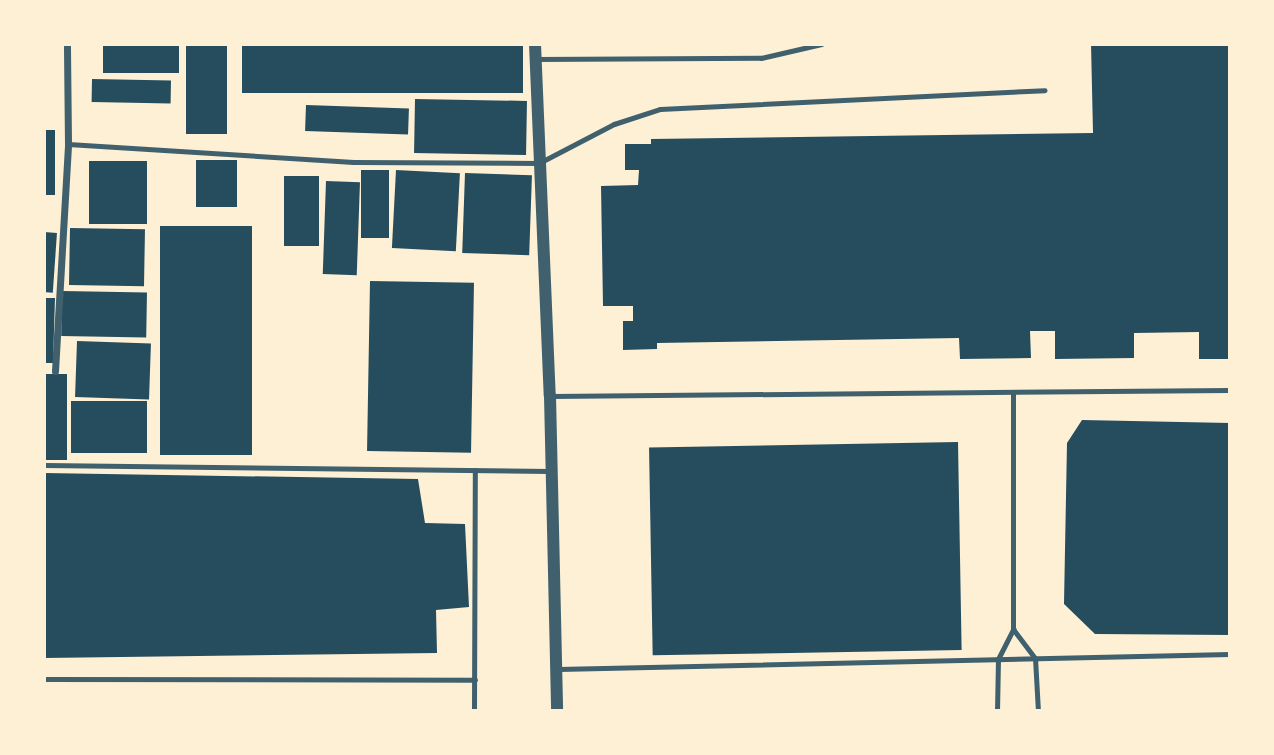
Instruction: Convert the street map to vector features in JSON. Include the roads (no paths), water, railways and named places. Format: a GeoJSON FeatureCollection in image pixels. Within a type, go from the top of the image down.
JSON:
{"type":"FeatureCollection","features":[{"type":"Feature","properties":{"kind":"street"},"geometry":{"type":"LineString","coordinates":[[55,371],[68,144],[66,44]]}},
{"type":"Feature","properties":{"kind":"street"},"geometry":{"type":"LineString","coordinates":[[535,44],[550,396],[557,711]]}},
{"type":"Feature","properties":{"kind":"lane"},"geometry":{"type":"LineString","coordinates":[[536,59],[761,58],[821,44]]}},
{"type":"Feature","properties":{"kind":"lane"},"geometry":{"type":"LineString","coordinates":[[68,144],[353,162],[539,163],[614,124],[660,109],[1045,90]]}},
{"type":"Feature","properties":{"kind":"lane"},"geometry":{"type":"LineString","coordinates":[[550,396],[1230,390]]}},
{"type":"Feature","properties":{"kind":"lane"},"geometry":{"type":"LineString","coordinates":[[997,711],[998,659],[1013,629],[1013,393]]}},
{"type":"Feature","properties":{"kind":"lane"},"geometry":{"type":"LineString","coordinates":[[44,465],[550,471]]}},
{"type":"Feature","properties":{"kind":"lane"},"geometry":{"type":"LineString","coordinates":[[474,711],[475,470]]}},
{"type":"Feature","properties":{"kind":"lane"},"geometry":{"type":"LineString","coordinates":[[1013,629],[1035,658],[1038,711]]}},
{"type":"Feature","properties":{"kind":"lane"},"geometry":{"type":"LineString","coordinates":[[556,669],[1230,654]]}},
{"type":"Feature","properties":{"kind":"lane"},"geometry":{"type":"LineString","coordinates":[[44,679],[475,680]]}}]}
